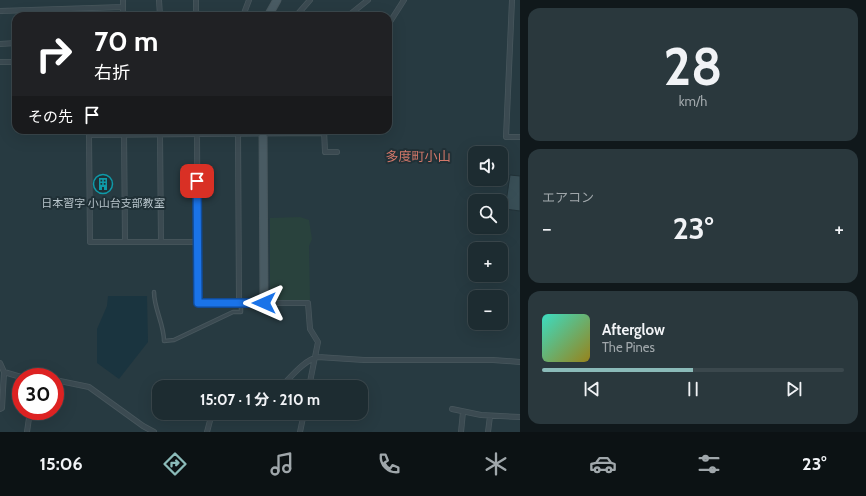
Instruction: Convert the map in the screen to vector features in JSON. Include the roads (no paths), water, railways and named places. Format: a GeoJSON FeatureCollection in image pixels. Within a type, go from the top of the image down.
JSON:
{"type":"FeatureCollection","features":[{"type":"Feature","properties":{"kind":"street"},"geometry":{"type":"LineString","coordinates":[[123,0],[123,12]]}},
{"type":"Feature","properties":{"kind":"street"},"geometry":{"type":"LineString","coordinates":[[160,0],[160,12]]}},
{"type":"Feature","properties":{"kind":"street"},"geometry":{"type":"LineString","coordinates":[[196,0],[196,12]]}},
{"type":"Feature","properties":{"kind":"street"},"geometry":{"type":"LineString","coordinates":[[244,12],[249,0]]}},
{"type":"Feature","properties":{"kind":"street"},"geometry":{"type":"LineString","coordinates":[[270,12],[277,0]]}},
{"type":"Feature","properties":{"kind":"street"},"geometry":{"type":"LineString","coordinates":[[300,12],[310,0]]}},
{"type":"Feature","properties":{"kind":"street"},"geometry":{"type":"LineString","coordinates":[[353,12],[368,0]]}},
{"type":"Feature","properties":{"kind":"street"},"geometry":{"type":"LineString","coordinates":[[392,19],[404,0]]}},
{"type":"Feature","properties":{"kind":"street"},"geometry":{"type":"LineString","coordinates":[[512,0],[506,137],[520,137]]}},
{"type":"Feature","properties":{"kind":"street"},"geometry":{"type":"LineString","coordinates":[[0,11],[123,7]]}},
{"type":"Feature","properties":{"kind":"street"},"geometry":{"type":"LineString","coordinates":[[0,44],[12,43]]}},
{"type":"Feature","properties":{"kind":"street"},"geometry":{"type":"LineString","coordinates":[[0,62],[12,62]]}},
{"type":"Feature","properties":{"kind":"street"},"geometry":{"type":"LineString","coordinates":[[106,134],[89,135],[90,242],[198,242]]}},
{"type":"Feature","properties":{"kind":"street"},"geometry":{"type":"LineString","coordinates":[[124,134],[125,242]]}},
{"type":"Feature","properties":{"kind":"street"},"geometry":{"type":"LineString","coordinates":[[142,134],[211,134]]}},
{"type":"Feature","properties":{"kind":"street"},"geometry":{"type":"LineString","coordinates":[[238,134],[240,303]]}},
{"type":"Feature","properties":{"kind":"street"},"geometry":{"type":"LineString","coordinates":[[263,134],[264,303]]}},
{"type":"Feature","properties":{"kind":"street"},"geometry":{"type":"LineString","coordinates":[[324,134],[325,152],[336,152]]}},
{"type":"Feature","properties":{"kind":"street"},"geometry":{"type":"LineString","coordinates":[[160,135],[161,242]]}},
{"type":"Feature","properties":{"kind":"street"},"geometry":{"type":"LineString","coordinates":[[197,135],[198,303],[308,303],[310,329],[317,338],[318,342],[310,380]]}},
{"type":"Feature","properties":{"kind":"street"},"geometry":{"type":"LineString","coordinates":[[288,380],[303,366],[314,358],[318,357],[364,360],[489,360],[520,362]]}},
{"type":"Feature","properties":{"kind":"street"},"geometry":{"type":"LineString","coordinates":[[0,363],[4,372],[2,408],[0,409]]}},
{"type":"Feature","properties":{"kind":"street"},"geometry":{"type":"LineString","coordinates":[[4,372],[12,374]]}},
{"type":"Feature","properties":{"kind":"street"},"geometry":{"type":"LineString","coordinates":[[64,382],[89,387],[143,426],[154,432]]}},
{"type":"Feature","properties":{"kind":"street"},"geometry":{"type":"LineString","coordinates":[[452,409],[490,416],[520,417]]}},
{"type":"Feature","properties":{"kind":"street"},"geometry":{"type":"LineString","coordinates":[[460,432],[463,412]]}},
{"type":"Feature","properties":{"kind":"street"},"geometry":{"type":"LineString","coordinates":[[488,432],[490,416]]}},
{"type":"Feature","properties":{"kind":"street"},"geometry":{"type":"LineString","coordinates":[[27,432],[29,420]]}},
{"type":"Feature","properties":{"kind":"street"},"geometry":{"type":"LineString","coordinates":[[207,432],[210,420]]}},
{"type":"Feature","properties":{"kind":"street"},"geometry":{"type":"LineString","coordinates":[[300,432],[303,420]]}},
{"type":"Feature","properties":{"kind":"lane"},"geometry":{"type":"LineString","coordinates":[[154,292],[155,304],[164,331],[164,341],[174,340],[233,312],[241,312],[240,303]]}},
{"type":"Feature","properties":{"kind":"water"},"geometry":{"type":"Polygon","coordinates":[[[108,296],[147,296],[148,342],[119,379],[97,363],[97,329],[107,306],[108,296]]]}},
{"type":"Feature","properties":{"kind":"place","name":"日本習字 小山台支部教室"},"geometry":{"type":"Point","coordinates":[103,184]}},
{"type":"Feature","properties":{"kind":"district","name":"多度町小山"},"geometry":{"type":"Point","coordinates":[418,156]}}]}
